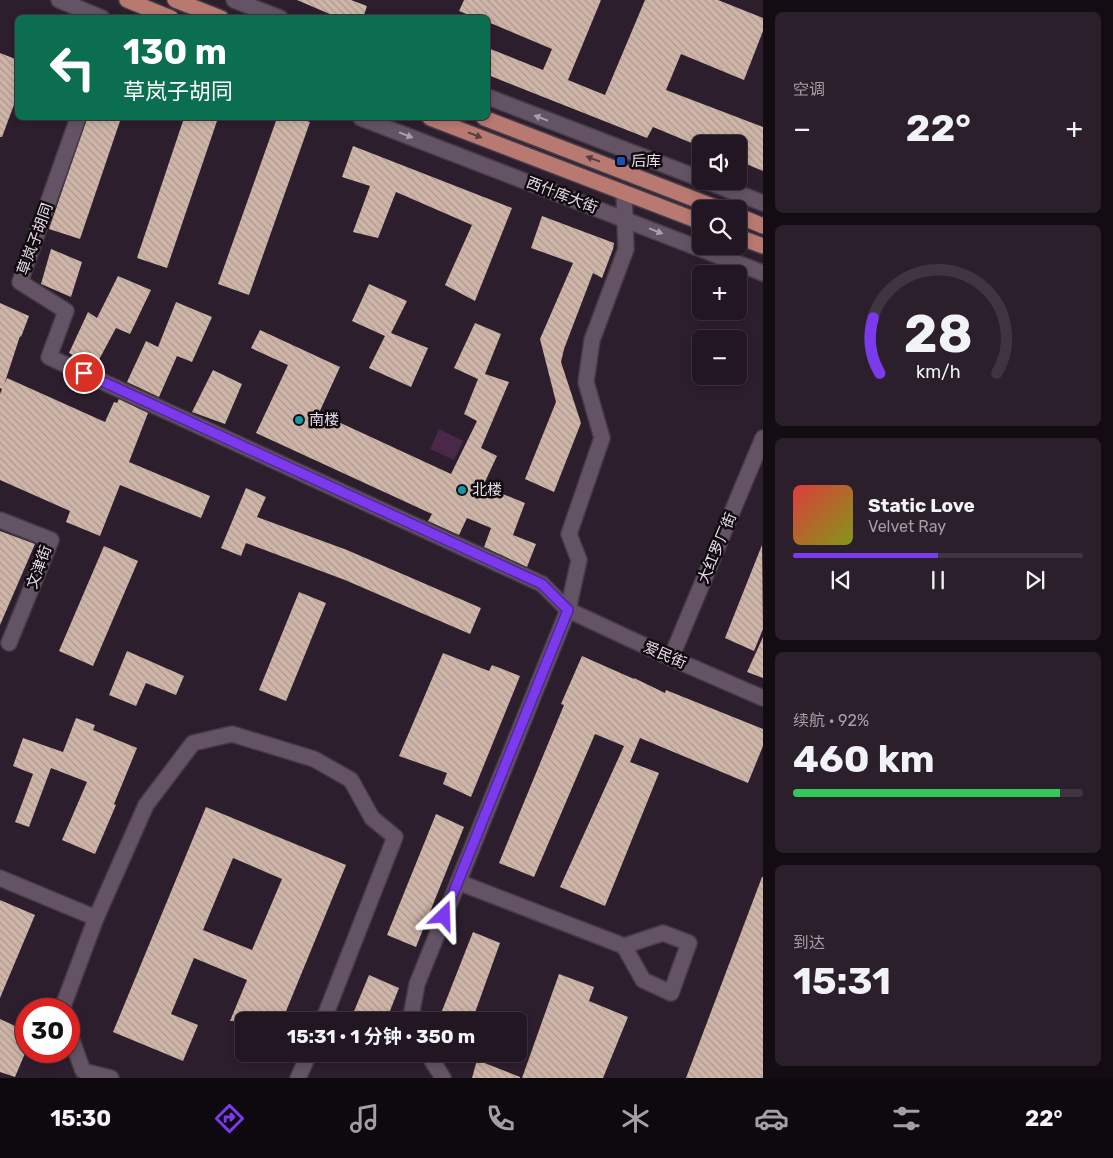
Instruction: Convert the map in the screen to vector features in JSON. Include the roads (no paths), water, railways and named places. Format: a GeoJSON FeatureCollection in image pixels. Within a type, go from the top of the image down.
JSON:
{"type":"FeatureCollection","features":[{"type":"Feature","properties":{"kind":"main road"},"geometry":{"type":"LineString","coordinates":[[127,0],[164,15]]}},
{"type":"Feature","properties":{"kind":"main road"},"geometry":{"type":"LineString","coordinates":[[175,0],[213,15]]}},
{"type":"Feature","properties":{"kind":"main road","name":"西什库大街"},"geometry":{"type":"LineString","coordinates":[[435,120],[692,219]]}},
{"type":"Feature","properties":{"kind":"main road"},"geometry":{"type":"LineString","coordinates":[[489,120],[697,200]]}},
{"type":"Feature","properties":{"kind":"main road"},"geometry":{"type":"LineString","coordinates":[[747,219],[763,226]]}},
{"type":"Feature","properties":{"kind":"main road"},"geometry":{"type":"LineString","coordinates":[[747,240],[763,246]]}},
{"type":"Feature","properties":{"kind":"street"},"geometry":{"type":"LineString","coordinates":[[59,0],[95,15]]}},
{"type":"Feature","properties":{"kind":"street"},"geometry":{"type":"LineString","coordinates":[[234,0],[272,15]]}},
{"type":"Feature","properties":{"kind":"street"},"geometry":{"type":"LineString","coordinates":[[490,98],[692,176]]}},
{"type":"Feature","properties":{"kind":"street","name":"草岚子胡同"},"geometry":{"type":"LineString","coordinates":[[77,120],[20,282],[66,311],[49,357],[542,584],[568,610]]}},
{"type":"Feature","properties":{"kind":"street","name":"西什库大街"},"geometry":{"type":"LineString","coordinates":[[366,120],[763,273]]}},
{"type":"Feature","properties":{"kind":"street"},"geometry":{"type":"LineString","coordinates":[[729,190],[763,203]]}},
{"type":"Feature","properties":{"kind":"street"},"geometry":{"type":"LineString","coordinates":[[412,1012],[418,984],[568,610],[580,560],[569,534],[602,438],[586,382],[592,340],[626,249],[624,193]]}},
{"type":"Feature","properties":{"kind":"street","name":"大红罗厂街"},"geometry":{"type":"LineString","coordinates":[[671,658],[763,438]]}},
{"type":"Feature","properties":{"kind":"street","name":"文津街"},"geometry":{"type":"LineString","coordinates":[[0,520],[51,540],[9,643]]}},
{"type":"Feature","properties":{"kind":"street","name":"爱民街"},"geometry":{"type":"LineString","coordinates":[[568,610],[763,698]]}},
{"type":"Feature","properties":{"kind":"street"},"geometry":{"type":"LineString","coordinates":[[66,998],[96,918],[146,805],[192,743],[232,734],[314,759],[351,780],[372,818],[396,837],[328,1012]]}},
{"type":"Feature","properties":{"kind":"street"},"geometry":{"type":"LineString","coordinates":[[0,878],[96,918]]}},
{"type":"Feature","properties":{"kind":"street"},"geometry":{"type":"LineString","coordinates":[[458,882],[624,946],[663,933],[689,944],[671,993],[643,980],[624,946]]}},
{"type":"Feature","properties":{"kind":"street"},"geometry":{"type":"LineString","coordinates":[[298,1078],[305,1062]]}},
{"type":"Feature","properties":{"kind":"street"},"geometry":{"type":"LineString","coordinates":[[433,1062],[443,1078]]}},
{"type":"Feature","properties":{"kind":"street"},"geometry":{"type":"LineString","coordinates":[[80,1063],[83,1072],[111,1078]]}},
{"type":"Feature","properties":{"kind":"place","name":"后库"},"geometry":{"type":"Point","coordinates":[621,161]}},
{"type":"Feature","properties":{"kind":"place","name":"南楼"},"geometry":{"type":"Point","coordinates":[299,420]}},
{"type":"Feature","properties":{"kind":"place","name":"北楼"},"geometry":{"type":"Point","coordinates":[462,490]}}]}
